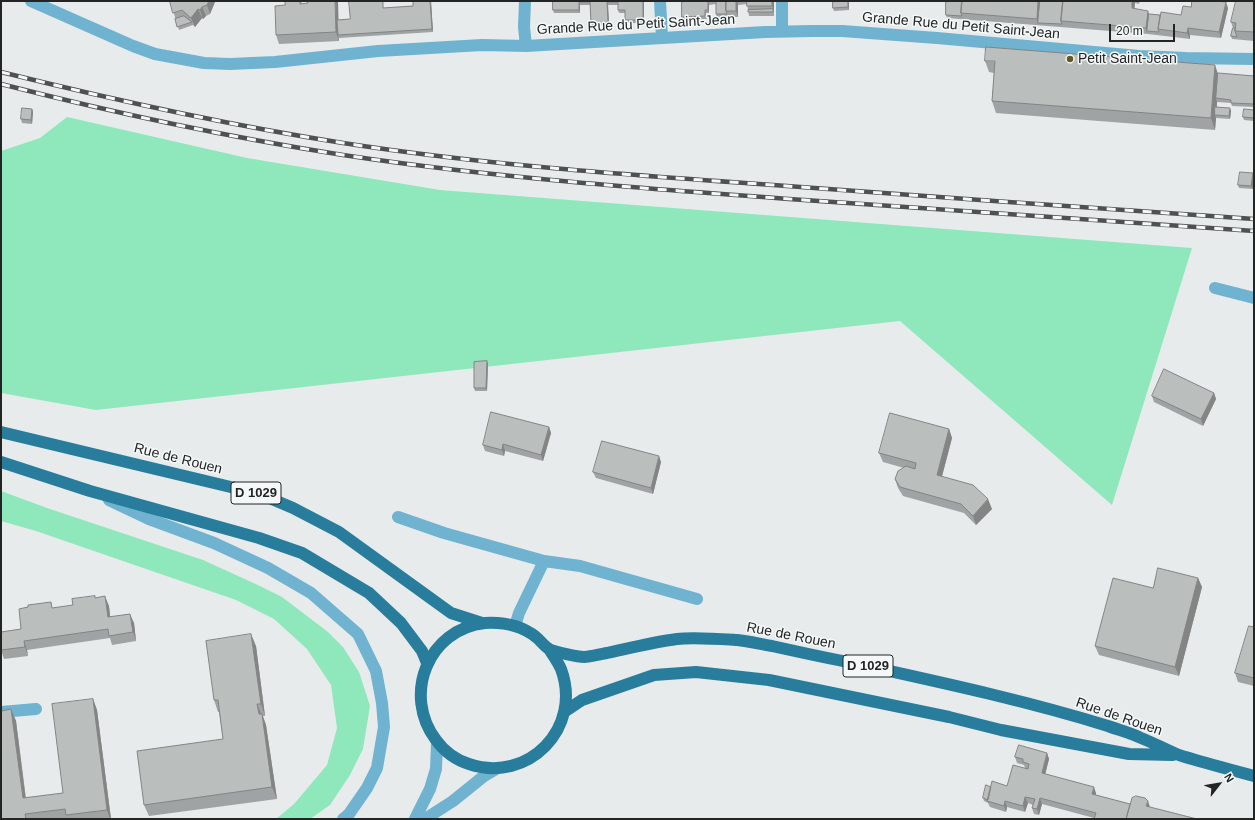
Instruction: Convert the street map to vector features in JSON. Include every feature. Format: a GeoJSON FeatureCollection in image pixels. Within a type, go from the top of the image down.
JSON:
{"type":"FeatureCollection","features":[{"type":"Feature","properties":{"kind":"main road","name":"Rue de Rouen"},"geometry":{"type":"LineString","coordinates":[[1,432],[260,494],[293,508],[339,532],[451,612],[483,623]]}},
{"type":"Feature","properties":{"kind":"main road"},"geometry":{"type":"LineString","coordinates":[[1,462],[90,491],[259,538],[302,553],[369,593],[401,624],[422,651],[427,664]]}},
{"type":"Feature","properties":{"kind":"main road"},"geometry":{"type":"LineString","coordinates":[[483,623],[499,623],[515,626],[534,635],[549,649],[560,668],[566,690],[564,712],[558,730],[547,745],[532,758],[515,766],[496,769],[480,768],[464,763],[449,754],[437,743],[428,729],[422,713],[420,696],[422,680],[427,664],[437,649],[450,637],[465,628],[483,623]]}},
{"type":"Feature","properties":{"kind":"main road","name":"Rue de Rouen"},"geometry":{"type":"LineString","coordinates":[[549,649],[583,657],[680,638],[739,640],[952,684],[1138,736],[1179,755]]}},
{"type":"Feature","properties":{"kind":"main road","name":"Rue de Rouen"},"geometry":{"type":"LineString","coordinates":[[564,712],[582,700],[654,675],[696,672],[769,680],[949,717],[1001,730],[1129,754],[1179,755]]}},
{"type":"Feature","properties":{"kind":"main road","name":"D 1029"},"geometry":{"type":"LineString","coordinates":[[1179,755],[1254,776]]}},
{"type":"Feature","properties":{"kind":"street","name":"Grande Rue du Petit Saint-Jean"},"geometry":{"type":"LineString","coordinates":[[31,1],[89,28],[155,54],[204,63],[230,64],[275,62],[378,51],[482,45],[526,46],[782,31],[842,31],[1140,56],[1254,59]]}},
{"type":"Feature","properties":{"kind":"street"},"geometry":{"type":"LineString","coordinates":[[525,1],[524,27],[526,46]]}},
{"type":"Feature","properties":{"kind":"street"},"geometry":{"type":"LineString","coordinates":[[660,1],[662,38]]}},
{"type":"Feature","properties":{"kind":"street"},"geometry":{"type":"LineString","coordinates":[[782,1],[782,31]]}},
{"type":"Feature","properties":{"kind":"street"},"geometry":{"type":"LineString","coordinates":[[1215,288],[1254,298]]}},
{"type":"Feature","properties":{"kind":"street"},"geometry":{"type":"LineString","coordinates":[[90,491],[149,519],[214,543],[268,568],[311,593],[358,634],[376,671],[382,703],[384,727],[377,768],[367,788],[349,814],[343,819]]}},
{"type":"Feature","properties":{"kind":"street"},"geometry":{"type":"LineString","coordinates":[[398,517],[444,533],[544,561],[580,566],[697,599]]}},
{"type":"Feature","properties":{"kind":"street"},"geometry":{"type":"LineString","coordinates":[[515,626],[519,613],[544,561]]}},
{"type":"Feature","properties":{"kind":"street"},"geometry":{"type":"LineString","coordinates":[[1,712],[36,709]]}},
{"type":"Feature","properties":{"kind":"street"},"geometry":{"type":"LineString","coordinates":[[415,819],[430,789],[436,769],[437,743]]}},
{"type":"Feature","properties":{"kind":"street"},"geometry":{"type":"LineString","coordinates":[[424,819],[496,769]]}},
{"type":"Feature","properties":{"kind":"green space"},"geometry":{"type":"Polygon","coordinates":[[[67,117],[247,158],[440,190],[1192,248],[1112,505],[900,321],[96,410],[1,393],[1,151],[40,138],[67,117]]]}},
{"type":"Feature","properties":{"kind":"green space"},"geometry":{"type":"Polygon","coordinates":[[[1,491],[47,508],[203,560],[282,597],[328,632],[343,647],[359,672],[370,706],[363,749],[350,775],[330,805],[310,819],[276,819],[294,804],[327,765],[337,728],[331,685],[307,649],[274,619],[236,600],[36,531],[1,521],[1,491]]]}},
{"type":"Feature","properties":{"kind":"building"},"geometry":{"type":"Polygon","coordinates":[[[170,1],[209,1],[207,5],[202,7],[200,10],[198,9],[191,18],[182,10],[173,13],[170,1]]]}},
{"type":"Feature","properties":{"kind":"building"},"geometry":{"type":"Polygon","coordinates":[[[285,1],[300,1],[300,4],[308,3],[307,1],[335,1],[336,32],[276,35],[275,6],[285,5],[285,1]]]}},
{"type":"Feature","properties":{"kind":"building"},"geometry":{"type":"Polygon","coordinates":[[[349,1],[383,1],[383,8],[413,6],[413,1],[430,1],[432,29],[338,35],[337,20],[350,19],[349,1]]]}},
{"type":"Feature","properties":{"kind":"building"},"geometry":{"type":"Polygon","coordinates":[[[553,1],[643,1],[643,20],[625,20],[625,10],[618,10],[618,2],[607,2],[608,22],[591,23],[590,2],[579,2],[579,10],[553,10],[553,1]]]}},
{"type":"Feature","properties":{"kind":"building"},"geometry":{"type":"Polygon","coordinates":[[[682,1],[708,1],[708,10],[705,10],[705,16],[682,17],[682,1]]]}},
{"type":"Feature","properties":{"kind":"building"},"geometry":{"type":"Polygon","coordinates":[[[716,1],[726,1],[727,14],[716,14],[716,1]]]}},
{"type":"Feature","properties":{"kind":"building"},"geometry":{"type":"Polygon","coordinates":[[[726,1],[736,1],[736,11],[726,11],[726,1]]]}},
{"type":"Feature","properties":{"kind":"building"},"geometry":{"type":"Polygon","coordinates":[[[747,1],[772,1],[772,6],[747,6],[747,1]]]}},
{"type":"Feature","properties":{"kind":"building"},"geometry":{"type":"Polygon","coordinates":[[[833,1],[848,1],[848,7],[833,8],[833,1]]]}},
{"type":"Feature","properties":{"kind":"building"},"geometry":{"type":"Polygon","coordinates":[[[946,1],[962,1],[962,16],[946,15],[946,1]]]}},
{"type":"Feature","properties":{"kind":"building"},"geometry":{"type":"Polygon","coordinates":[[[962,1],[1038,1],[1037,19],[961,13],[962,1]]]}},
{"type":"Feature","properties":{"kind":"building"},"geometry":{"type":"Polygon","coordinates":[[[1040,1],[1063,1],[1062,24],[1038,23],[1040,1]]]}},
{"type":"Feature","properties":{"kind":"building"},"geometry":{"type":"Polygon","coordinates":[[[1063,1],[1132,1],[1132,8],[1148,11],[1146,28],[1061,21],[1063,1]]]}},
{"type":"Feature","properties":{"kind":"building"},"geometry":{"type":"Polygon","coordinates":[[[1192,1],[1226,2],[1219,32],[1188,28],[1187,33],[1158,29],[1161,12],[1181,15],[1183,6],[1191,7],[1192,1]]]}},
{"type":"Feature","properties":{"kind":"building"},"geometry":{"type":"Polygon","coordinates":[[[1236,1],[1254,1],[1254,32],[1235,31],[1236,23],[1231,22],[1236,1]]]}},
{"type":"Feature","properties":{"kind":"building"},"geometry":{"type":"Polygon","coordinates":[[[773,9],[773,12],[748,12],[748,10],[773,9]]]}},
{"type":"Feature","properties":{"kind":"building"},"geometry":{"type":"Polygon","coordinates":[[[1149,14],[1160,15],[1159,32],[1147,31],[1149,14]]]}},
{"type":"Feature","properties":{"kind":"building"},"geometry":{"type":"Polygon","coordinates":[[[184,16],[192,22],[177,27],[175,19],[184,16]]]}},
{"type":"Feature","properties":{"kind":"building"},"geometry":{"type":"Polygon","coordinates":[[[1233,28],[1235,28],[1237,37],[1231,36],[1233,28]]]}},
{"type":"Feature","properties":{"kind":"building"},"geometry":{"type":"Polygon","coordinates":[[[986,47],[1215,65],[1211,118],[992,101],[995,61],[985,61],[986,47]]]}},
{"type":"Feature","properties":{"kind":"building"},"geometry":{"type":"Polygon","coordinates":[[[1218,73],[1254,76],[1254,104],[1231,103],[1231,100],[1216,98],[1218,73]]]}},
{"type":"Feature","properties":{"kind":"building"},"geometry":{"type":"Polygon","coordinates":[[[1215,107],[1230,108],[1229,116],[1215,115],[1215,107]]]}},
{"type":"Feature","properties":{"kind":"building"},"geometry":{"type":"Polygon","coordinates":[[[22,108],[32,109],[31,120],[21,119],[22,108]]]}},
{"type":"Feature","properties":{"kind":"building"},"geometry":{"type":"Polygon","coordinates":[[[1244,109],[1254,110],[1254,118],[1243,117],[1244,109]]]}},
{"type":"Feature","properties":{"kind":"building"},"geometry":{"type":"Polygon","coordinates":[[[1240,172],[1253,173],[1251,186],[1238,185],[1240,172]]]}},
{"type":"Feature","properties":{"kind":"building"},"geometry":{"type":"Polygon","coordinates":[[[487,361],[486,388],[474,388],[474,362],[487,361]]]}},
{"type":"Feature","properties":{"kind":"building"},"geometry":{"type":"Polygon","coordinates":[[[1164,369],[1214,393],[1201,419],[1152,396],[1164,369]]]}},
{"type":"Feature","properties":{"kind":"building"},"geometry":{"type":"Polygon","coordinates":[[[491,412],[549,427],[541,455],[503,444],[502,450],[483,445],[491,412]]]}},
{"type":"Feature","properties":{"kind":"building"},"geometry":{"type":"Polygon","coordinates":[[[890,413],[949,429],[937,475],[973,485],[988,499],[973,516],[961,504],[900,487],[895,479],[898,471],[906,466],[915,469],[916,463],[879,453],[890,413]]]}},
{"type":"Feature","properties":{"kind":"building"},"geometry":{"type":"Polygon","coordinates":[[[602,441],[659,456],[651,488],[593,472],[602,441]]]}},
{"type":"Feature","properties":{"kind":"building"},"geometry":{"type":"Polygon","coordinates":[[[1158,568],[1198,578],[1175,667],[1095,646],[1113,578],[1153,588],[1158,568]]]}},
{"type":"Feature","properties":{"kind":"building"},"geometry":{"type":"Polygon","coordinates":[[[95,596],[95,598],[105,596],[108,617],[130,614],[133,632],[109,636],[108,629],[24,641],[25,647],[1,650],[1,632],[21,629],[19,609],[28,607],[28,605],[51,602],[52,608],[73,605],[72,599],[95,596]]]}},
{"type":"Feature","properties":{"kind":"building"},"geometry":{"type":"Polygon","coordinates":[[[1249,626],[1254,627],[1254,678],[1235,673],[1249,626]]]}},
{"type":"Feature","properties":{"kind":"building"},"geometry":{"type":"Polygon","coordinates":[[[251,634],[261,704],[257,704],[259,714],[262,714],[272,787],[144,805],[137,751],[223,739],[218,700],[214,700],[206,641],[251,634]]]}},
{"type":"Feature","properties":{"kind":"building"},"geometry":{"type":"Polygon","coordinates":[[[93,699],[107,810],[66,815],[65,809],[25,814],[26,819],[1,819],[1,711],[11,709],[23,798],[63,793],[52,704],[93,699]]]}},
{"type":"Feature","properties":{"kind":"building"},"geometry":{"type":"Polygon","coordinates":[[[1019,745],[1047,753],[1042,773],[1094,787],[1092,794],[1130,804],[1126,819],[1094,819],[1096,813],[1040,798],[1037,809],[1032,808],[1035,799],[1025,797],[1023,806],[1005,801],[1004,806],[987,801],[992,781],[1007,786],[1013,765],[1028,769],[1029,764],[1023,762],[1023,759],[1015,757],[1019,745]]]}},
{"type":"Feature","properties":{"kind":"building"},"geometry":{"type":"Polygon","coordinates":[[[986,785],[991,787],[988,800],[983,798],[986,785]]]}},
{"type":"Feature","properties":{"kind":"building"},"geometry":{"type":"Polygon","coordinates":[[[1136,796],[1145,798],[1148,801],[1146,806],[1197,819],[1126,819],[1132,798],[1136,796]]]}},
{"type":"Feature","properties":{"kind":"railway"},"geometry":{"type":"LineString","coordinates":[[1,72],[214,120],[300,136],[396,151],[503,163],[665,177],[1254,219]]}},
{"type":"Feature","properties":{"kind":"railway"},"geometry":{"type":"LineString","coordinates":[[1,84],[86,105],[214,132],[343,155],[458,170],[689,192],[1254,231]]}},
{"type":"Feature","properties":{"kind":"place","name":"Petit Saint-Jean"},"geometry":{"type":"Point","coordinates":[1070,59]}}]}
